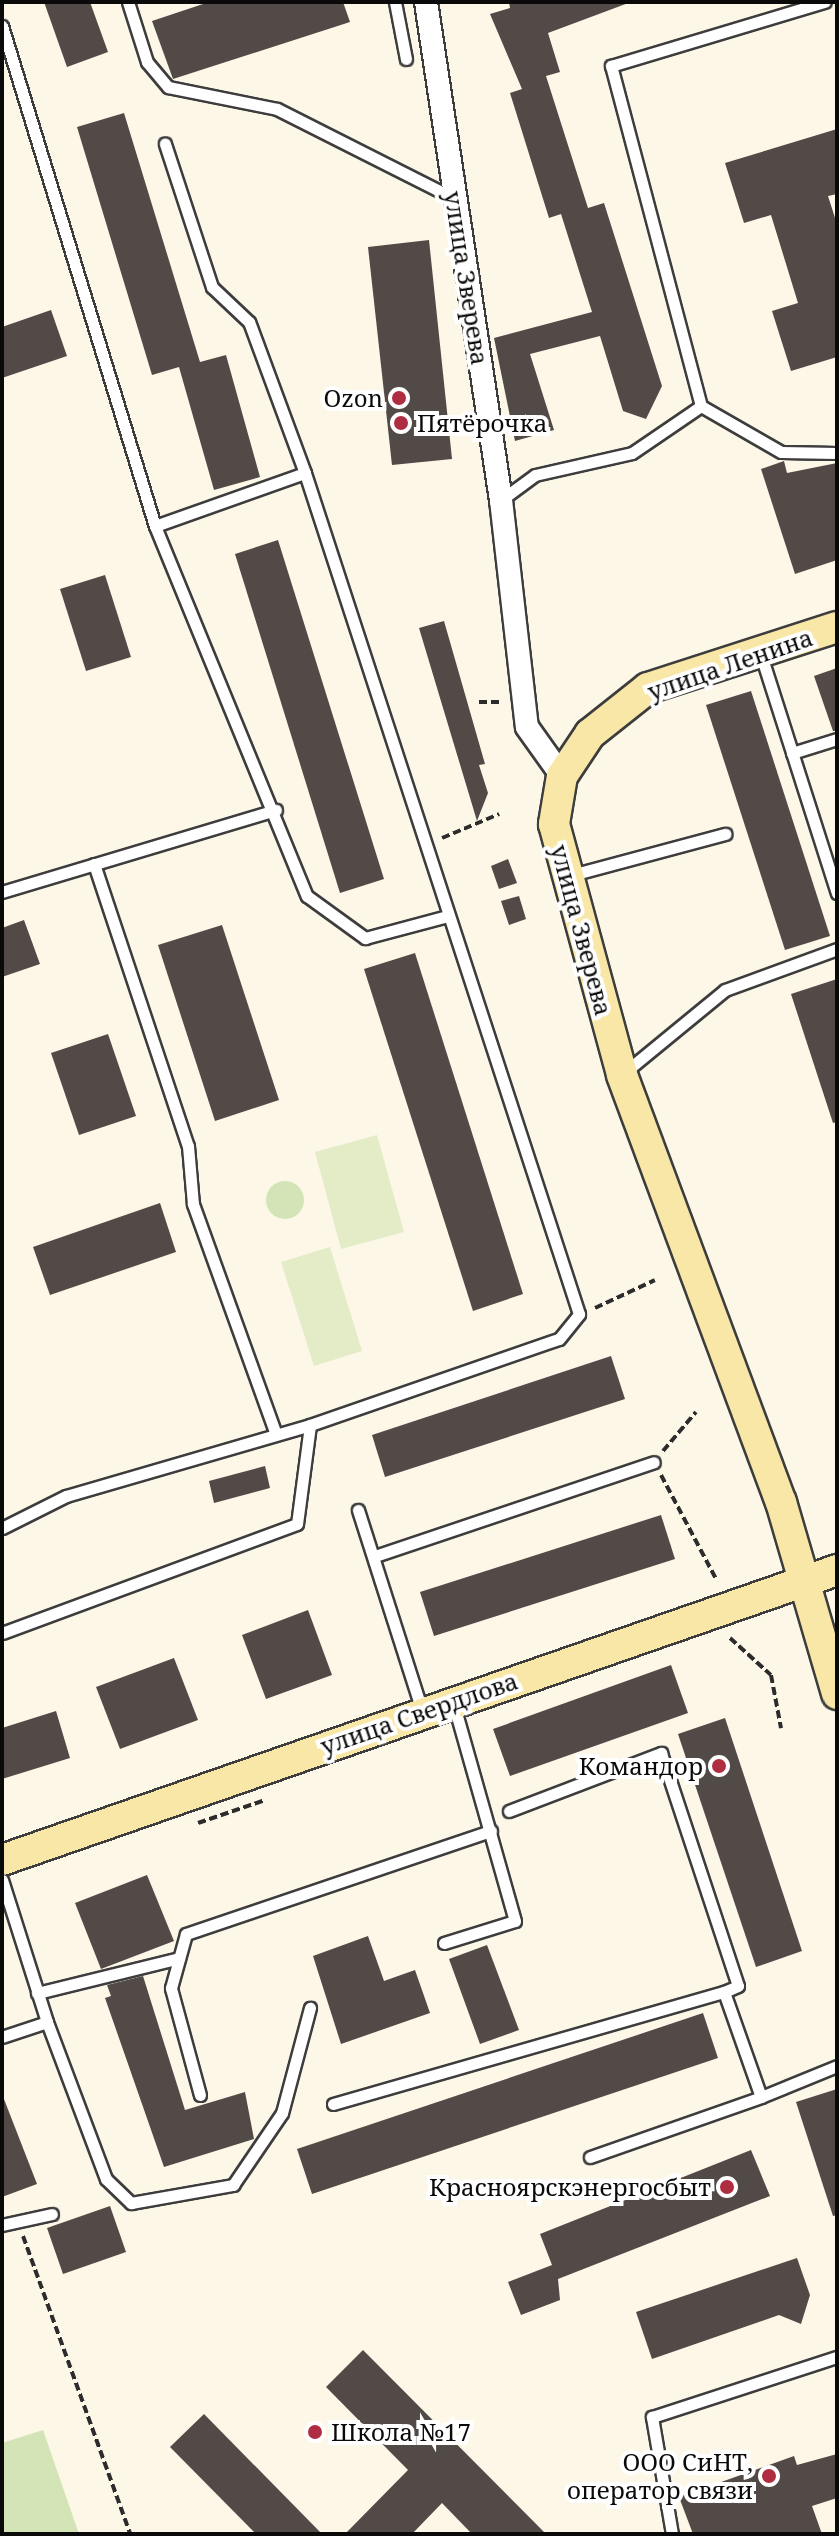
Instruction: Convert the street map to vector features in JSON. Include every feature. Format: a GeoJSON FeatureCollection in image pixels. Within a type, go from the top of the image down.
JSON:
{"type":"FeatureCollection","features":[{"type":"Feature","properties":{"kind":"main road","name":"улица Ленина"},"geometry":{"type":"LineString","coordinates":[[562,776],[590,734],[648,688],[837,627]]}},
{"type":"Feature","properties":{"kind":"main road","name":"улица Зверева"},"geometry":{"type":"LineString","coordinates":[[562,776],[554,824],[622,1075],[806,1580],[837,1694]]}},
{"type":"Feature","properties":{"kind":"main road","name":"улица Свердлова"},"geometry":{"type":"LineString","coordinates":[[2,1860],[837,1570]]}},
{"type":"Feature","properties":{"kind":"street","name":"улица Зверева"},"geometry":{"type":"LineString","coordinates":[[426,2],[501,500],[527,727],[562,776]]}},
{"type":"Feature","properties":{"kind":"lane"},"geometry":{"type":"LineString","coordinates":[[128,2],[147,62],[168,87],[277,109],[455,199]]}},
{"type":"Feature","properties":{"kind":"lane"},"geometry":{"type":"LineString","coordinates":[[395,2],[406,59]]}},
{"type":"Feature","properties":{"kind":"lane"},"geometry":{"type":"LineString","coordinates":[[825,2],[611,66],[701,406],[781,452],[837,453]]}},
{"type":"Feature","properties":{"kind":"lane"},"geometry":{"type":"LineString","coordinates":[[2,26],[155,526],[276,810],[307,896],[365,938],[444,917]]}},
{"type":"Feature","properties":{"kind":"lane"},"geometry":{"type":"LineString","coordinates":[[2,1528],[66,1496],[310,1425],[559,1339],[579,1314],[444,917],[305,473],[249,322],[212,287],[165,144]]}},
{"type":"Feature","properties":{"kind":"lane"},"geometry":{"type":"LineString","coordinates":[[501,500],[535,475],[632,453],[701,406]]}},
{"type":"Feature","properties":{"kind":"lane"},"geometry":{"type":"LineString","coordinates":[[155,526],[305,473]]}},
{"type":"Feature","properties":{"kind":"lane"},"geometry":{"type":"LineString","coordinates":[[759,652],[837,893]]}},
{"type":"Feature","properties":{"kind":"lane"},"geometry":{"type":"LineString","coordinates":[[792,753],[837,739]]}},
{"type":"Feature","properties":{"kind":"lane"},"geometry":{"type":"LineString","coordinates":[[2,892],[276,810]]}},
{"type":"Feature","properties":{"kind":"lane"},"geometry":{"type":"LineString","coordinates":[[567,876],[725,834]]}},
{"type":"Feature","properties":{"kind":"lane"},"geometry":{"type":"LineString","coordinates":[[94,864],[188,1146],[193,1204],[276,1434]]}},
{"type":"Feature","properties":{"kind":"lane"},"geometry":{"type":"LineString","coordinates":[[622,1075],[725,990],[837,949]]}},
{"type":"Feature","properties":{"kind":"lane"},"geometry":{"type":"LineString","coordinates":[[2,1633],[297,1524],[310,1425]]}},
{"type":"Feature","properties":{"kind":"lane"},"geometry":{"type":"LineString","coordinates":[[375,1556],[654,1462]]}},
{"type":"Feature","properties":{"kind":"lane"},"geometry":{"type":"LineString","coordinates":[[358,1510],[422,1712]]}},
{"type":"Feature","properties":{"kind":"lane"},"geometry":{"type":"LineString","coordinates":[[444,1943],[515,1921],[453,1701]]}},
{"type":"Feature","properties":{"kind":"lane"},"geometry":{"type":"LineString","coordinates":[[333,2104],[738,1986],[661,1753],[509,1811]]}},
{"type":"Feature","properties":{"kind":"lane"},"geometry":{"type":"LineString","coordinates":[[200,2095],[171,1988],[186,1934],[491,1831]]}},
{"type":"Feature","properties":{"kind":"lane"},"geometry":{"type":"LineString","coordinates":[[2,1880],[47,2022],[106,2179],[131,2203],[233,2185],[282,2113],[310,2008]]}},
{"type":"Feature","properties":{"kind":"lane"},"geometry":{"type":"LineString","coordinates":[[37,1993],[179,1958]]}},
{"type":"Feature","properties":{"kind":"lane"},"geometry":{"type":"LineString","coordinates":[[724,1992],[761,2097]]}},
{"type":"Feature","properties":{"kind":"lane"},"geometry":{"type":"LineString","coordinates":[[2,2037],[47,2022]]}},
{"type":"Feature","properties":{"kind":"lane"},"geometry":{"type":"LineString","coordinates":[[590,2157],[761,2097],[837,2066]]}},
{"type":"Feature","properties":{"kind":"lane"},"geometry":{"type":"LineString","coordinates":[[2,2225],[19,2226],[52,2214]]}},
{"type":"Feature","properties":{"kind":"lane"},"geometry":{"type":"LineString","coordinates":[[672,2534],[652,2417],[837,2357]]}},
{"type":"Feature","properties":{"kind":"path"},"geometry":{"type":"LineString","coordinates":[[479,702],[499,702]]}},
{"type":"Feature","properties":{"kind":"path"},"geometry":{"type":"LineString","coordinates":[[422,846],[499,814]]}},
{"type":"Feature","properties":{"kind":"path"},"geometry":{"type":"LineString","coordinates":[[579,1314],[655,1280]]}},
{"type":"Feature","properties":{"kind":"path"},"geometry":{"type":"LineString","coordinates":[[696,1412],[654,1462],[716,1579]]}},
{"type":"Feature","properties":{"kind":"path"},"geometry":{"type":"LineString","coordinates":[[720,1640],[732,1638],[771,1675],[781,1728]]}},
{"type":"Feature","properties":{"kind":"path"},"geometry":{"type":"LineString","coordinates":[[19,2226],[130,2534]]}},
{"type":"Feature","properties":{"kind":"green space"},"geometry":{"type":"Polygon","coordinates":[[[377,1135],[404,1232],[341,1249],[315,1152],[377,1135]]]}},
{"type":"Feature","properties":{"kind":"green space"},"geometry":{"type":"Polygon","coordinates":[[[285,1181],[299,1186],[304,1200],[299,1214],[285,1219],[271,1214],[266,1200],[271,1186],[285,1181]]]}},
{"type":"Feature","properties":{"kind":"green space"},"geometry":{"type":"Polygon","coordinates":[[[330,1247],[362,1351],[314,1366],[281,1262],[330,1247]]]}},
{"type":"Feature","properties":{"kind":"green space"},"geometry":{"type":"Polygon","coordinates":[[[43,2430],[79,2534],[2,2534],[2,2443],[43,2430]]]}},
{"type":"Feature","properties":{"kind":"building"},"geometry":{"type":"Polygon","coordinates":[[[44,2],[90,2],[108,52],[67,67],[44,2]]]}},
{"type":"Feature","properties":{"kind":"building"},"geometry":{"type":"Polygon","coordinates":[[[209,2],[343,2],[350,22],[173,79],[152,21],[209,2]]]}},
{"type":"Feature","properties":{"kind":"building"},"geometry":{"type":"Polygon","coordinates":[[[509,2],[631,2],[548,33],[560,72],[546,76],[588,208],[604,203],[662,386],[646,419],[623,411],[600,336],[530,354],[554,430],[515,441],[494,338],[592,312],[561,214],[549,218],[510,93],[522,89],[490,14],[510,8],[509,2]]]}},
{"type":"Feature","properties":{"kind":"building"},"geometry":{"type":"Polygon","coordinates":[[[124,113],[200,362],[226,355],[260,477],[214,490],[179,367],[152,375],[77,127],[124,113]]]}},
{"type":"Feature","properties":{"kind":"building"},"geometry":{"type":"Polygon","coordinates":[[[837,129],[837,194],[828,196],[837,224],[837,357],[791,371],[772,311],[798,303],[771,215],[744,223],[725,163],[837,129]]]}},
{"type":"Feature","properties":{"kind":"building"},"geometry":{"type":"Polygon","coordinates":[[[429,240],[452,459],[392,465],[368,247],[429,240]]]}},
{"type":"Feature","properties":{"kind":"building"},"geometry":{"type":"Polygon","coordinates":[[[51,310],[67,356],[2,378],[2,327],[51,310]]]}},
{"type":"Feature","properties":{"kind":"building"},"geometry":{"type":"Polygon","coordinates":[[[784,461],[787,473],[837,463],[837,560],[795,574],[761,469],[784,461]]]}},
{"type":"Feature","properties":{"kind":"building"},"geometry":{"type":"Polygon","coordinates":[[[278,540],[384,879],[340,893],[235,554],[278,540]]]}},
{"type":"Feature","properties":{"kind":"building"},"geometry":{"type":"Polygon","coordinates":[[[105,575],[131,657],[86,671],[60,589],[105,575]]]}},
{"type":"Feature","properties":{"kind":"building"},"geometry":{"type":"Polygon","coordinates":[[[444,621],[485,764],[479,765],[488,793],[477,821],[419,628],[444,621]]]}},
{"type":"Feature","properties":{"kind":"building"},"geometry":{"type":"Polygon","coordinates":[[[837,668],[837,731],[833,731],[814,676],[837,668]]]}},
{"type":"Feature","properties":{"kind":"building"},"geometry":{"type":"Polygon","coordinates":[[[751,691],[830,936],[785,950],[706,705],[751,691]]]}},
{"type":"Feature","properties":{"kind":"building"},"geometry":{"type":"Polygon","coordinates":[[[508,859],[517,883],[499,889],[491,866],[508,859]]]}},
{"type":"Feature","properties":{"kind":"building"},"geometry":{"type":"Polygon","coordinates":[[[519,896],[526,919],[509,925],[501,901],[519,896]]]}},
{"type":"Feature","properties":{"kind":"building"},"geometry":{"type":"Polygon","coordinates":[[[24,920],[40,964],[2,977],[2,928],[24,920]]]}},
{"type":"Feature","properties":{"kind":"building"},"geometry":{"type":"Polygon","coordinates":[[[222,925],[279,1100],[215,1121],[158,945],[222,925]]]}},
{"type":"Feature","properties":{"kind":"building"},"geometry":{"type":"Polygon","coordinates":[[[415,953],[523,1294],[473,1311],[364,969],[415,953]]]}},
{"type":"Feature","properties":{"kind":"building"},"geometry":{"type":"Polygon","coordinates":[[[837,979],[837,1122],[833,1123],[791,994],[837,979]]]}},
{"type":"Feature","properties":{"kind":"building"},"geometry":{"type":"Polygon","coordinates":[[[108,1034],[136,1116],[79,1135],[51,1053],[108,1034]]]}},
{"type":"Feature","properties":{"kind":"building"},"geometry":{"type":"Polygon","coordinates":[[[160,1203],[176,1252],[50,1295],[33,1247],[160,1203]]]}},
{"type":"Feature","properties":{"kind":"building"},"geometry":{"type":"Polygon","coordinates":[[[611,1356],[625,1399],[385,1477],[372,1435],[611,1356]]]}},
{"type":"Feature","properties":{"kind":"building"},"geometry":{"type":"Polygon","coordinates":[[[265,1466],[270,1488],[214,1503],[209,1481],[265,1466]]]}},
{"type":"Feature","properties":{"kind":"building"},"geometry":{"type":"Polygon","coordinates":[[[661,1515],[675,1559],[434,1636],[420,1592],[661,1515]]]}},
{"type":"Feature","properties":{"kind":"building"},"geometry":{"type":"Polygon","coordinates":[[[308,1610],[332,1675],[266,1699],[242,1635],[308,1610]]]}},
{"type":"Feature","properties":{"kind":"building"},"geometry":{"type":"Polygon","coordinates":[[[174,1658],[198,1720],[120,1749],[96,1687],[174,1658]]]}},
{"type":"Feature","properties":{"kind":"building"},"geometry":{"type":"Polygon","coordinates":[[[671,1665],[688,1713],[510,1776],[493,1729],[671,1665]]]}},
{"type":"Feature","properties":{"kind":"building"},"geometry":{"type":"Polygon","coordinates":[[[56,1711],[70,1758],[2,1779],[2,1728],[56,1711]]]}},
{"type":"Feature","properties":{"kind":"building"},"geometry":{"type":"Polygon","coordinates":[[[725,1718],[802,1951],[756,1967],[678,1734],[725,1718]]]}},
{"type":"Feature","properties":{"kind":"building"},"geometry":{"type":"Polygon","coordinates":[[[147,1875],[174,1941],[101,1969],[75,1903],[147,1875]]]}},
{"type":"Feature","properties":{"kind":"building"},"geometry":{"type":"Polygon","coordinates":[[[368,1936],[384,1981],[415,1970],[430,2013],[341,2044],[313,1956],[368,1936]]]}},
{"type":"Feature","properties":{"kind":"building"},"geometry":{"type":"Polygon","coordinates":[[[487,1945],[519,2030],[480,2044],[449,1959],[487,1945]]]}},
{"type":"Feature","properties":{"kind":"building"},"geometry":{"type":"Polygon","coordinates":[[[143,1976],[185,2110],[245,2092],[254,2139],[164,2167],[105,1998],[111,1996],[107,1985],[143,1976]]]}},
{"type":"Feature","properties":{"kind":"building"},"geometry":{"type":"Polygon","coordinates":[[[703,2013],[718,2058],[312,2194],[297,2149],[703,2013]]]}},
{"type":"Feature","properties":{"kind":"building"},"geometry":{"type":"Polygon","coordinates":[[[837,2089],[837,2215],[833,2216],[796,2102],[837,2089]]]}},
{"type":"Feature","properties":{"kind":"building"},"geometry":{"type":"Polygon","coordinates":[[[2,2094],[37,2184],[2,2197],[2,2094]]]}},
{"type":"Feature","properties":{"kind":"building"},"geometry":{"type":"Polygon","coordinates":[[[751,2150],[770,2196],[558,2279],[560,2300],[521,2315],[508,2282],[552,2265],[540,2234],[751,2150]]]}},
{"type":"Feature","properties":{"kind":"building"},"geometry":{"type":"Polygon","coordinates":[[[110,2206],[126,2252],[63,2274],[47,2228],[110,2206]]]}},
{"type":"Feature","properties":{"kind":"building"},"geometry":{"type":"Polygon","coordinates":[[[797,2258],[810,2295],[801,2324],[779,2315],[652,2359],[636,2312],[797,2258]]]}},
{"type":"Feature","properties":{"kind":"building"},"geometry":{"type":"Polygon","coordinates":[[[363,2350],[546,2534],[472,2534],[442,2503],[412,2534],[345,2534],[408,2470],[326,2387],[363,2350]]]}},
{"type":"Feature","properties":{"kind":"building"},"geometry":{"type":"Polygon","coordinates":[[[204,2414],[322,2534],[256,2534],[170,2447],[204,2414]]]}},
{"type":"Feature","properties":{"kind":"building","name":"ООО СиНТ, оператор связи"},"geometry":{"type":"Polygon","coordinates":[[[837,2454],[837,2498],[812,2506],[822,2534],[693,2534],[679,2497],[794,2456],[797,2465],[837,2454]]]}},
{"type":"Feature","properties":{"kind":"place","name":"Ozon"},"geometry":{"type":"Point","coordinates":[399,398]}},
{"type":"Feature","properties":{"kind":"place","name":"Пятёрочка"},"geometry":{"type":"Point","coordinates":[401,423]}},
{"type":"Feature","properties":{"kind":"place","name":"Командор"},"geometry":{"type":"Point","coordinates":[719,1766]}},
{"type":"Feature","properties":{"kind":"place","name":"Красноярскэнергосбыт"},"geometry":{"type":"Point","coordinates":[727,2187]}},
{"type":"Feature","properties":{"kind":"place","name":"Школа №17"},"geometry":{"type":"Point","coordinates":[315,2432]}},
{"type":"Feature","properties":{"kind":"place","name":"ООО СиНТ, оператор связи"},"geometry":{"type":"Point","coordinates":[769,2476]}}]}
